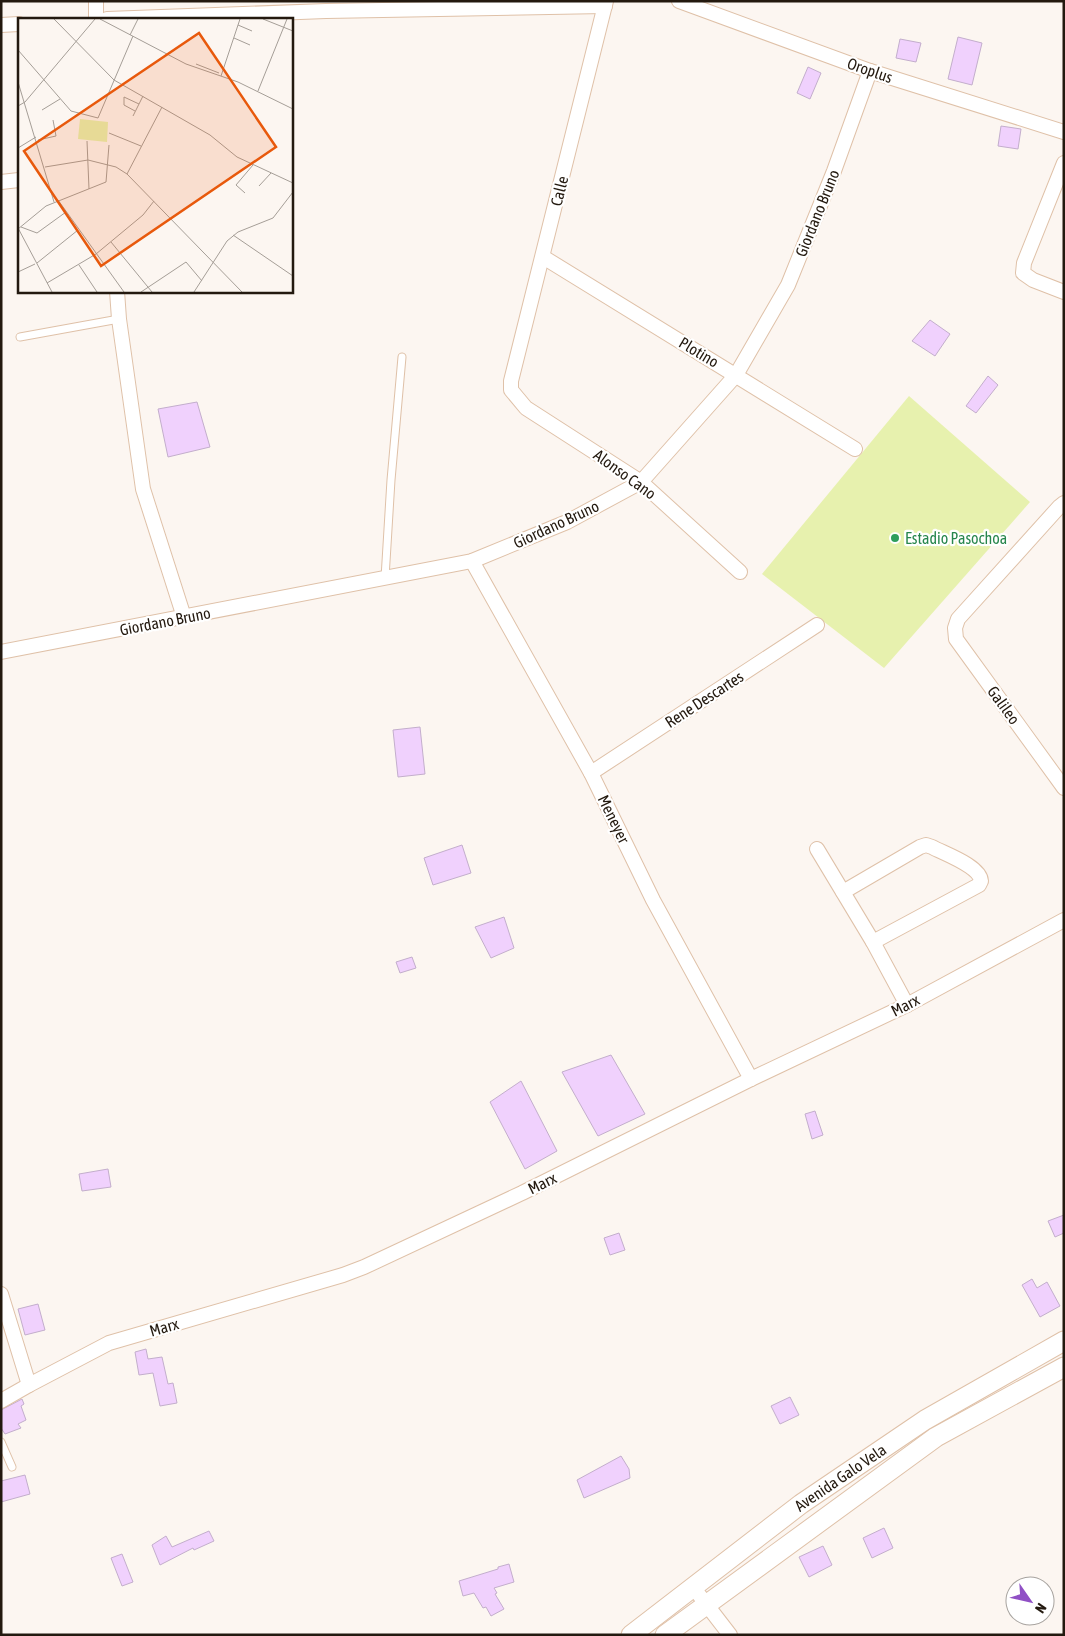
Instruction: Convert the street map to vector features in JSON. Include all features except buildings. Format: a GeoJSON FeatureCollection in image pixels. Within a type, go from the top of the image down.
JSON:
{"type":"FeatureCollection","features":[{"type":"Feature","properties":{"kind":"main road","name":"Avenida Galo Vela"},"geometry":{"type":"LineString","coordinates":[[631,1635],[801,1504],[925,1420],[1064,1341]]}},
{"type":"Feature","properties":{"kind":"main road","name":"Avenida Galo Vela"},"geometry":{"type":"LineString","coordinates":[[665,1635],[936,1438],[1064,1366]]}},
{"type":"Feature","properties":{"kind":"main road"},"geometry":{"type":"LineString","coordinates":[[925,1420],[936,1438]]}},
{"type":"Feature","properties":{"kind":"street"},"geometry":{"type":"LineString","coordinates":[[96,1],[96,18]]}},
{"type":"Feature","properties":{"kind":"street","name":"Oroplus"},"geometry":{"type":"LineString","coordinates":[[679,1],[870,71],[1064,132]]}},
{"type":"Feature","properties":{"kind":"street"},"geometry":{"type":"LineString","coordinates":[[125,18],[326,6],[606,4]]}},
{"type":"Feature","properties":{"kind":"street","name":"Calle"},"geometry":{"type":"LineString","coordinates":[[511,381],[606,4]]}},
{"type":"Feature","properties":{"kind":"street"},"geometry":{"type":"LineString","coordinates":[[1,26],[18,24]]}},
{"type":"Feature","properties":{"kind":"street","name":"Giordano Bruno"},"geometry":{"type":"LineString","coordinates":[[1,652],[472,561],[567,522],[641,482],[736,375],[788,286],[834,171],[870,71]]}},
{"type":"Feature","properties":{"kind":"street"},"geometry":{"type":"LineString","coordinates":[[1064,163],[1023,269],[1024,273],[1033,280],[1064,292]]}},
{"type":"Feature","properties":{"kind":"street"},"geometry":{"type":"LineString","coordinates":[[1,182],[18,180]]}},
{"type":"Feature","properties":{"kind":"street","name":"Plotino"},"geometry":{"type":"LineString","coordinates":[[543,257],[855,449]]}},
{"type":"Feature","properties":{"kind":"street"},"geometry":{"type":"LineString","coordinates":[[117,292],[119,319],[143,489],[184,617]]}},
{"type":"Feature","properties":{"kind":"street","name":"Alonso Cano"},"geometry":{"type":"LineString","coordinates":[[511,381],[511,390],[526,408],[641,482],[740,572]]}},
{"type":"Feature","properties":{"kind":"street","name":"Galileo"},"geometry":{"type":"LineString","coordinates":[[1064,503],[958,619],[955,628],[956,640],[1064,788]]}},
{"type":"Feature","properties":{"kind":"street","name":"Meneyer"},"geometry":{"type":"LineString","coordinates":[[472,561],[591,773],[653,900],[751,1079]]}},
{"type":"Feature","properties":{"kind":"street","name":"Rene Descartes"},"geometry":{"type":"LineString","coordinates":[[591,773],[817,625]]}},
{"type":"Feature","properties":{"kind":"street"},"geometry":{"type":"LineString","coordinates":[[843,892],[926,845],[972,867],[978,873],[981,881],[979,885],[872,942]]}},
{"type":"Feature","properties":{"kind":"street"},"geometry":{"type":"LineString","coordinates":[[818,849],[907,1005]]}},
{"type":"Feature","properties":{"kind":"street","name":"Marx"},"geometry":{"type":"LineString","coordinates":[[1,1401],[109,1343],[364,1267],[522,1193],[751,1079],[907,1005],[1064,920]]}},
{"type":"Feature","properties":{"kind":"street"},"geometry":{"type":"LineString","coordinates":[[1,1294],[29,1385]]}},
{"type":"Feature","properties":{"kind":"street"},"geometry":{"type":"LineString","coordinates":[[693,1586],[730,1635]]}},
{"type":"Feature","properties":{"kind":"lane"},"geometry":{"type":"LineString","coordinates":[[20,337],[119,319]]}},
{"type":"Feature","properties":{"kind":"lane"},"geometry":{"type":"LineString","coordinates":[[385,578],[391,480],[402,358]]}},
{"type":"Feature","properties":{"kind":"lane"},"geometry":{"type":"LineString","coordinates":[[1,1442],[12,1467]]}},
{"type":"Feature","properties":{"kind":"green space","name":"Estadio Pasochoa"},"geometry":{"type":"Polygon","coordinates":[[[909,396],[1030,502],[884,668],[762,574],[909,396]]]}},
{"type":"Feature","properties":{"kind":"place","name":"Estadio Pasochoa"},"geometry":{"type":"Point","coordinates":[895,538]}}]}
